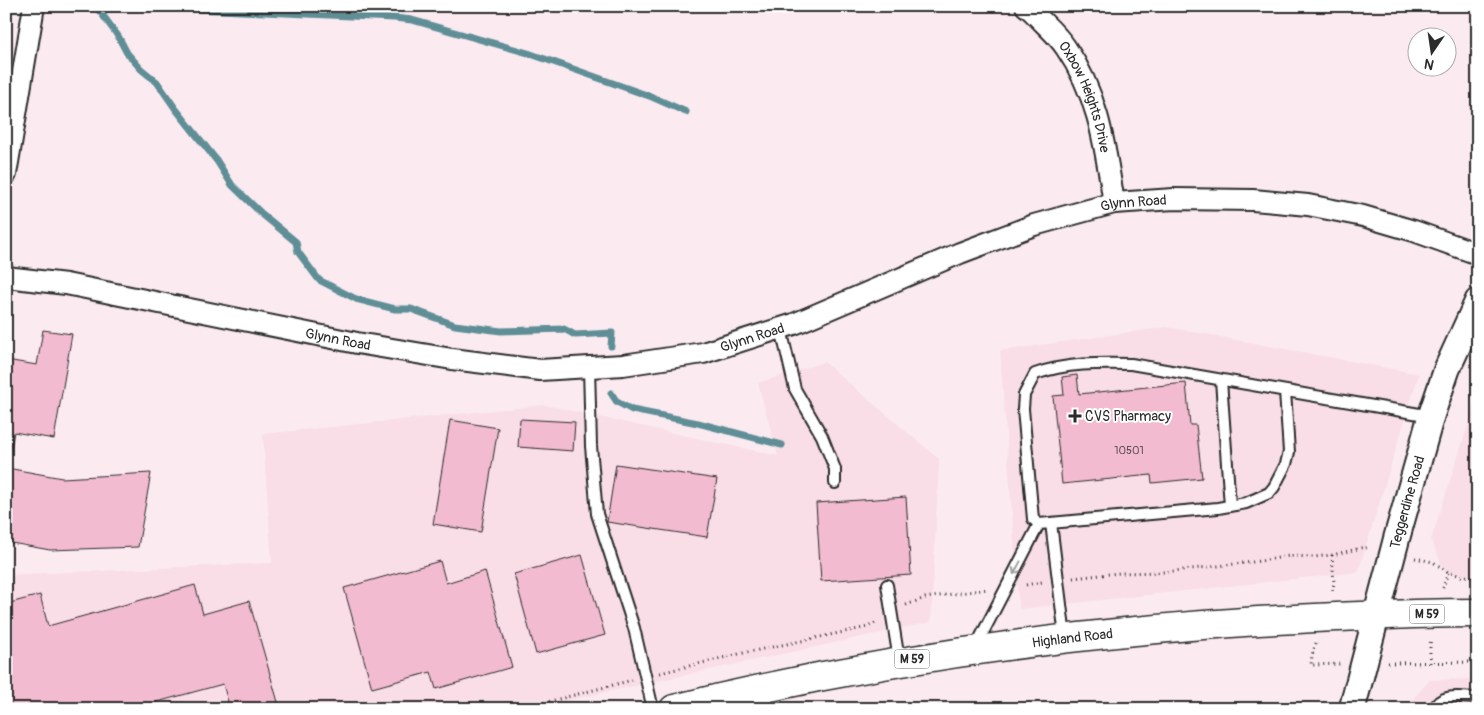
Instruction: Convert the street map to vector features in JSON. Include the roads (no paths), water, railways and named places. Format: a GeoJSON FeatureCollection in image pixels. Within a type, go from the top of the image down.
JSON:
{"type":"FeatureCollection","features":[{"type":"Feature","properties":{"kind":"highway","name":"Highland Road"},"geometry":{"type":"LineString","coordinates":[[674,709],[766,698],[900,662],[975,649],[1065,637],[1188,626],[1376,615],[1478,614]]}},
{"type":"Feature","properties":{"kind":"street"},"geometry":{"type":"LineString","coordinates":[[6,174],[34,6]]}},
{"type":"Feature","properties":{"kind":"street","name":"Oxbow Heights Drive"},"geometry":{"type":"LineString","coordinates":[[1026,6],[1065,47],[1090,91],[1103,134],[1114,203]]}},
{"type":"Feature","properties":{"kind":"street","name":"Glynn Road"},"geometry":{"type":"LineString","coordinates":[[6,277],[66,284],[357,343],[452,359],[540,370],[623,365],[703,353],[781,329],[960,253],[1034,225],[1114,203],[1174,199],[1253,200],[1308,205],[1363,216],[1414,231],[1478,254]]}},
{"type":"Feature","properties":{"kind":"street","name":"Teggerdine Road"},"geometry":{"type":"LineString","coordinates":[[1352,709],[1431,416],[1446,369],[1478,301]]}},
{"type":"Feature","properties":{"kind":"lane"},"geometry":{"type":"LineString","coordinates":[[781,329],[795,389],[822,436],[835,469],[836,483]]}},
{"type":"Feature","properties":{"kind":"lane"},"geometry":{"type":"LineString","coordinates":[[1285,391],[1289,452],[1286,464],[1269,493],[1246,504],[1230,506],[1039,524],[1033,519],[1023,409],[1024,395],[1035,374],[1049,369],[1094,363],[1131,364],[1431,416]]}},
{"type":"Feature","properties":{"kind":"lane"},"geometry":{"type":"LineString","coordinates":[[589,367],[591,446],[597,514],[634,628],[653,709]]}},
{"type":"Feature","properties":{"kind":"lane"},"geometry":{"type":"LineString","coordinates":[[1221,380],[1230,506]]}},
{"type":"Feature","properties":{"kind":"lane"},"geometry":{"type":"LineString","coordinates":[[1051,523],[1065,637]]}},
{"type":"Feature","properties":{"kind":"lane"},"geometry":{"type":"LineString","coordinates":[[975,649],[1039,524]]}},
{"type":"Feature","properties":{"kind":"lane"},"geometry":{"type":"LineString","coordinates":[[887,584],[900,662]]}},
{"type":"Feature","properties":{"kind":"lane"},"geometry":{"type":"LineString","coordinates":[[1434,709],[1437,703],[1446,697],[1478,698]]}},
{"type":"Feature","properties":{"kind":"waterway"},"geometry":{"type":"LineString","coordinates":[[96,6],[118,36],[127,53],[141,69],[157,82],[217,161],[232,185],[262,214],[296,242],[298,252],[319,280],[356,299],[395,309],[411,309],[455,325],[501,331],[564,329],[575,335],[612,333],[611,346]]}},
{"type":"Feature","properties":{"kind":"waterway"},"geometry":{"type":"LineString","coordinates":[[100,12],[112,6]]}},
{"type":"Feature","properties":{"kind":"waterway"},"geometry":{"type":"LineString","coordinates":[[134,6],[412,20],[528,53],[652,97],[686,112]]}},
{"type":"Feature","properties":{"kind":"waterway"},"geometry":{"type":"LineString","coordinates":[[611,393],[617,402],[632,410],[698,423],[782,445]]}},
{"type":"Feature","properties":{"kind":"place","name":"CVS Pharmacy"},"geometry":{"type":"Point","coordinates":[1075,416]}}]}
